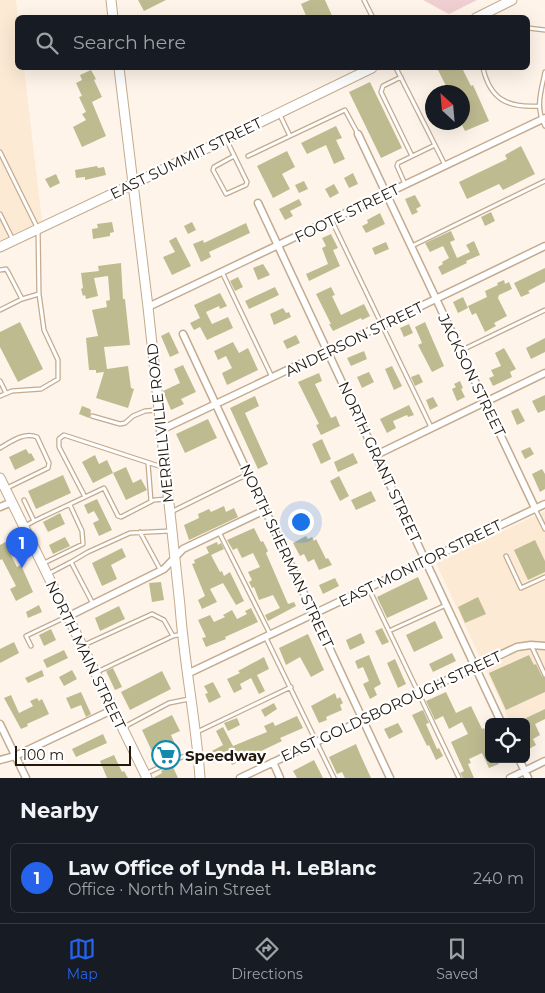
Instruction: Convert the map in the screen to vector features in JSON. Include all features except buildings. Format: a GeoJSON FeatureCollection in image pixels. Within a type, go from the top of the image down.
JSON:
{"type":"FeatureCollection","features":[{"type":"Feature","properties":{"kind":"street"},"geometry":{"type":"LineString","coordinates":[[111,0],[113,15]]}},
{"type":"Feature","properties":{"kind":"street"},"geometry":{"type":"LineString","coordinates":[[483,15],[512,0]]}},
{"type":"Feature","properties":{"kind":"street","name":"MERRILLVILLE ROAD"},"geometry":{"type":"LineString","coordinates":[[119,70],[169,499],[175,559],[177,635],[187,674],[196,732],[200,778]]}},
{"type":"Feature","properties":{"kind":"street","name":"EAST SUMMIT STREET"},"geometry":{"type":"LineString","coordinates":[[0,246],[368,70]]}},
{"type":"Feature","properties":{"kind":"street","name":"FOOTE STREET"},"geometry":{"type":"LineString","coordinates":[[148,307],[405,184],[544,121]]}},
{"type":"Feature","properties":{"kind":"street","name":"JACKSON STREET"},"geometry":{"type":"LineString","coordinates":[[358,134],[535,508]]}},
{"type":"Feature","properties":{"kind":"street","name":"NORTH GRANT STREET"},"geometry":{"type":"LineString","coordinates":[[258,203],[500,718]]}},
{"type":"Feature","properties":{"kind":"street","name":"ANDERSON STREET"},"geometry":{"type":"LineString","coordinates":[[161,430],[328,352],[545,246]]}},
{"type":"Feature","properties":{"kind":"street","name":"NORTH SHERMAN STREET"},"geometry":{"type":"LineString","coordinates":[[183,334],[390,778]]}},
{"type":"Feature","properties":{"kind":"street"},"geometry":{"type":"LineString","coordinates":[[376,455],[545,373]]}},
{"type":"Feature","properties":{"kind":"street","name":"NORTH MAIN STREET"},"geometry":{"type":"LineString","coordinates":[[0,478],[94,674],[146,776]]}},
{"type":"Feature","properties":{"kind":"street"},"geometry":{"type":"LineString","coordinates":[[0,507],[12,502]]}},
{"type":"Feature","properties":{"kind":"street","name":"EAST MONITOR STREET"},"geometry":{"type":"LineString","coordinates":[[187,674],[545,504]]}},
{"type":"Feature","properties":{"kind":"street"},"geometry":{"type":"LineString","coordinates":[[67,617],[161,571],[183,549],[265,510]]}},
{"type":"Feature","properties":{"kind":"street","name":"EAST GOLDSBOROUGH STREET"},"geometry":{"type":"LineString","coordinates":[[242,777],[516,647],[530,645],[545,646]]}},
{"type":"Feature","properties":{"kind":"street"},"geometry":{"type":"LineString","coordinates":[[0,760],[15,756],[112,710]]}},
{"type":"Feature","properties":{"kind":"street"},"geometry":{"type":"LineString","coordinates":[[0,724],[26,778]]}},
{"type":"Feature","properties":{"kind":"street"},"geometry":{"type":"LineString","coordinates":[[510,778],[545,761]]}},
{"type":"Feature","properties":{"kind":"street"},"geometry":{"type":"LineString","coordinates":[[272,762],[280,778]]}},
{"type":"Feature","properties":{"kind":"street"},"geometry":{"type":"LineString","coordinates":[[521,763],[528,778]]}},
{"type":"Feature","properties":{"kind":"lane"},"geometry":{"type":"LineString","coordinates":[[364,0],[372,15]]}},
{"type":"Feature","properties":{"kind":"lane"},"geometry":{"type":"LineString","coordinates":[[530,28],[545,30]]}},
{"type":"Feature","properties":{"kind":"lane"},"geometry":{"type":"LineString","coordinates":[[397,70],[445,166]]}},
{"type":"Feature","properties":{"kind":"lane"},"geometry":{"type":"LineString","coordinates":[[483,70],[494,94],[510,104],[522,107],[539,106]]}},
{"type":"Feature","properties":{"kind":"lane"},"geometry":{"type":"LineString","coordinates":[[544,121],[539,106],[545,72]]}},
{"type":"Feature","properties":{"kind":"lane"},"geometry":{"type":"LineString","coordinates":[[401,77],[383,86],[381,92],[412,156]]}},
{"type":"Feature","properties":{"kind":"lane"},"geometry":{"type":"LineString","coordinates":[[248,156],[345,110],[358,134]]}},
{"type":"Feature","properties":{"kind":"lane"},"geometry":{"type":"LineString","coordinates":[[279,113],[290,136]]}},
{"type":"Feature","properties":{"kind":"lane"},"geometry":{"type":"LineString","coordinates":[[226,138],[247,182],[246,185],[226,194],[214,167],[234,156]]}},
{"type":"Feature","properties":{"kind":"lane"},"geometry":{"type":"LineString","coordinates":[[405,184],[397,166],[398,163],[435,145]]}},
{"type":"Feature","properties":{"kind":"lane"},"geometry":{"type":"LineString","coordinates":[[0,152],[38,229],[39,294],[44,330],[58,360],[58,379],[41,389],[12,391],[0,396]]}},
{"type":"Feature","properties":{"kind":"lane"},"geometry":{"type":"LineString","coordinates":[[411,246],[545,181]]}},
{"type":"Feature","properties":{"kind":"lane"},"geometry":{"type":"LineString","coordinates":[[0,214],[13,240]]}},
{"type":"Feature","properties":{"kind":"lane"},"geometry":{"type":"LineString","coordinates":[[332,220],[432,428]]}},
{"type":"Feature","properties":{"kind":"lane"},"geometry":{"type":"LineString","coordinates":[[0,270],[6,269],[22,299]]}},
{"type":"Feature","properties":{"kind":"lane"},"geometry":{"type":"LineString","coordinates":[[222,272],[273,378]]}},
{"type":"Feature","properties":{"kind":"lane"},"geometry":{"type":"LineString","coordinates":[[0,310],[22,299],[39,294]]}},
{"type":"Feature","properties":{"kind":"lane"},"geometry":{"type":"LineString","coordinates":[[460,351],[545,310]]}},
{"type":"Feature","properties":{"kind":"lane"},"geometry":{"type":"LineString","coordinates":[[0,381],[6,393]]}},
{"type":"Feature","properties":{"kind":"lane"},"geometry":{"type":"LineString","coordinates":[[92,416],[120,424],[125,423],[133,416],[144,411],[159,410]]}},
{"type":"Feature","properties":{"kind":"lane"},"geometry":{"type":"LineString","coordinates":[[0,448],[24,436],[31,435],[37,437],[49,463],[48,468],[6,489]]}},
{"type":"Feature","properties":{"kind":"lane"},"geometry":{"type":"LineString","coordinates":[[85,497],[59,447],[59,439],[64,435],[165,468]]}},
{"type":"Feature","properties":{"kind":"lane"},"geometry":{"type":"LineString","coordinates":[[148,463],[151,501]]}},
{"type":"Feature","properties":{"kind":"lane"},"geometry":{"type":"LineString","coordinates":[[170,512],[248,474]]}},
{"type":"Feature","properties":{"kind":"lane"},"geometry":{"type":"LineString","coordinates":[[24,526],[104,488],[118,516],[121,517],[151,501],[169,499]]}},
{"type":"Feature","properties":{"kind":"lane"},"geometry":{"type":"LineString","coordinates":[[24,500],[34,521]]}},
{"type":"Feature","properties":{"kind":"lane"},"geometry":{"type":"LineString","coordinates":[[42,564],[83,544],[82,531],[70,505]]}},
{"type":"Feature","properties":{"kind":"lane"},"geometry":{"type":"LineString","coordinates":[[535,508],[545,529]]}},
{"type":"Feature","properties":{"kind":"lane"},"geometry":{"type":"LineString","coordinates":[[47,574],[121,536],[140,532],[172,531]]}},
{"type":"Feature","properties":{"kind":"lane"},"geometry":{"type":"LineString","coordinates":[[140,532],[161,571]]}},
{"type":"Feature","properties":{"kind":"lane"},"geometry":{"type":"LineString","coordinates":[[219,532],[334,778]]}},
{"type":"Feature","properties":{"kind":"lane"},"geometry":{"type":"LineString","coordinates":[[506,556],[521,588],[545,577]]}},
{"type":"Feature","properties":{"kind":"lane"},"geometry":{"type":"LineString","coordinates":[[71,562],[92,604]]}},
{"type":"Feature","properties":{"kind":"lane"},"geometry":{"type":"LineString","coordinates":[[369,588],[459,778]]}},
{"type":"Feature","properties":{"kind":"lane"},"geometry":{"type":"LineString","coordinates":[[389,631],[446,604]]}},
{"type":"Feature","properties":{"kind":"lane"},"geometry":{"type":"LineString","coordinates":[[81,646],[152,614],[164,620],[177,635],[94,674]]}},
{"type":"Feature","properties":{"kind":"lane"},"geometry":{"type":"LineString","coordinates":[[31,646],[26,636],[67,617]]}},
{"type":"Feature","properties":{"kind":"lane"},"geometry":{"type":"LineString","coordinates":[[530,645],[545,676]]}},
{"type":"Feature","properties":{"kind":"lane"},"geometry":{"type":"LineString","coordinates":[[196,732],[291,687]]}},
{"type":"Feature","properties":{"kind":"lane"},"geometry":{"type":"LineString","coordinates":[[121,728],[169,703],[191,699]]}},
{"type":"Feature","properties":{"kind":"lane"},"geometry":{"type":"LineString","coordinates":[[146,776],[182,757],[198,753]]}},
{"type":"Feature","properties":{"kind":"shaded area"},"geometry":{"type":"Polygon","coordinates":[[[0,0],[16,0],[18,15],[15,15],[15,70],[24,70],[42,221],[0,241],[0,0]]]}},
{"type":"Feature","properties":{"kind":"shaded area"},"geometry":{"type":"Polygon","coordinates":[[[423,0],[477,0],[449,14],[423,0]]]}},
{"type":"Feature","properties":{"kind":"shaded area"},"geometry":{"type":"Polygon","coordinates":[[[545,511],[545,709],[526,718],[508,718],[436,563],[545,511]]]}},
{"type":"Feature","properties":{"kind":"place","name":"Law Office of Lynda H. LeBlanc"},"geometry":{"type":"Point","coordinates":[22,568]}},
{"type":"Feature","properties":{"kind":"place","name":"Speedway"},"geometry":{"type":"Point","coordinates":[166,755]}}]}
